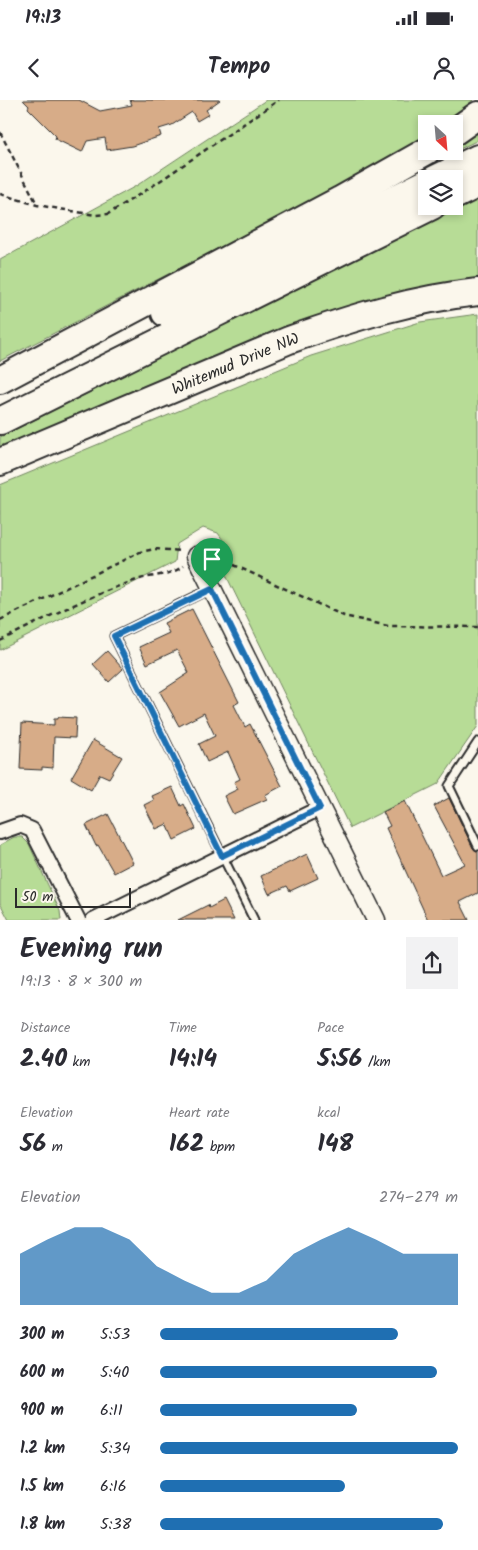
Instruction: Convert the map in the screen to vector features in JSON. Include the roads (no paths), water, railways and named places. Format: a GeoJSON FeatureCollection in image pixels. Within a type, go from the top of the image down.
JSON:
{"type":"FeatureCollection","features":[{"type":"Feature","properties":{"kind":"highway"},"geometry":{"type":"LineString","coordinates":[[463,126],[478,115]]}},
{"type":"Feature","properties":{"kind":"highway"},"geometry":{"type":"LineString","coordinates":[[0,380],[340,200],[418,156]]}},
{"type":"Feature","properties":{"kind":"highway"},"geometry":{"type":"LineString","coordinates":[[453,170],[478,158]]}},
{"type":"Feature","properties":{"kind":"highway"},"geometry":{"type":"LineString","coordinates":[[463,192],[478,184]]}},
{"type":"Feature","properties":{"kind":"highway"},"geometry":{"type":"LineString","coordinates":[[0,395],[418,187]]}},
{"type":"Feature","properties":{"kind":"highway"},"geometry":{"type":"LineString","coordinates":[[0,421],[418,213]]}},
{"type":"Feature","properties":{"kind":"highway","name":"Whitemud Drive NW"},"geometry":{"type":"LineString","coordinates":[[0,462],[263,351],[334,324],[401,305],[478,292]]}},
{"type":"Feature","properties":{"kind":"street"},"geometry":{"type":"LineString","coordinates":[[196,556],[376,920]]}},
{"type":"Feature","properties":{"kind":"street"},"geometry":{"type":"LineString","coordinates":[[94,920],[117,915],[222,856],[320,808]]}},
{"type":"Feature","properties":{"kind":"street"},"geometry":{"type":"LineString","coordinates":[[0,832],[20,824],[32,830],[78,920]]}},
{"type":"Feature","properties":{"kind":"lane"},"geometry":{"type":"LineString","coordinates":[[212,589],[114,636],[254,920]]}},
{"type":"Feature","properties":{"kind":"lane"},"geometry":{"type":"LineString","coordinates":[[478,742],[450,786],[478,846]]}}]}
